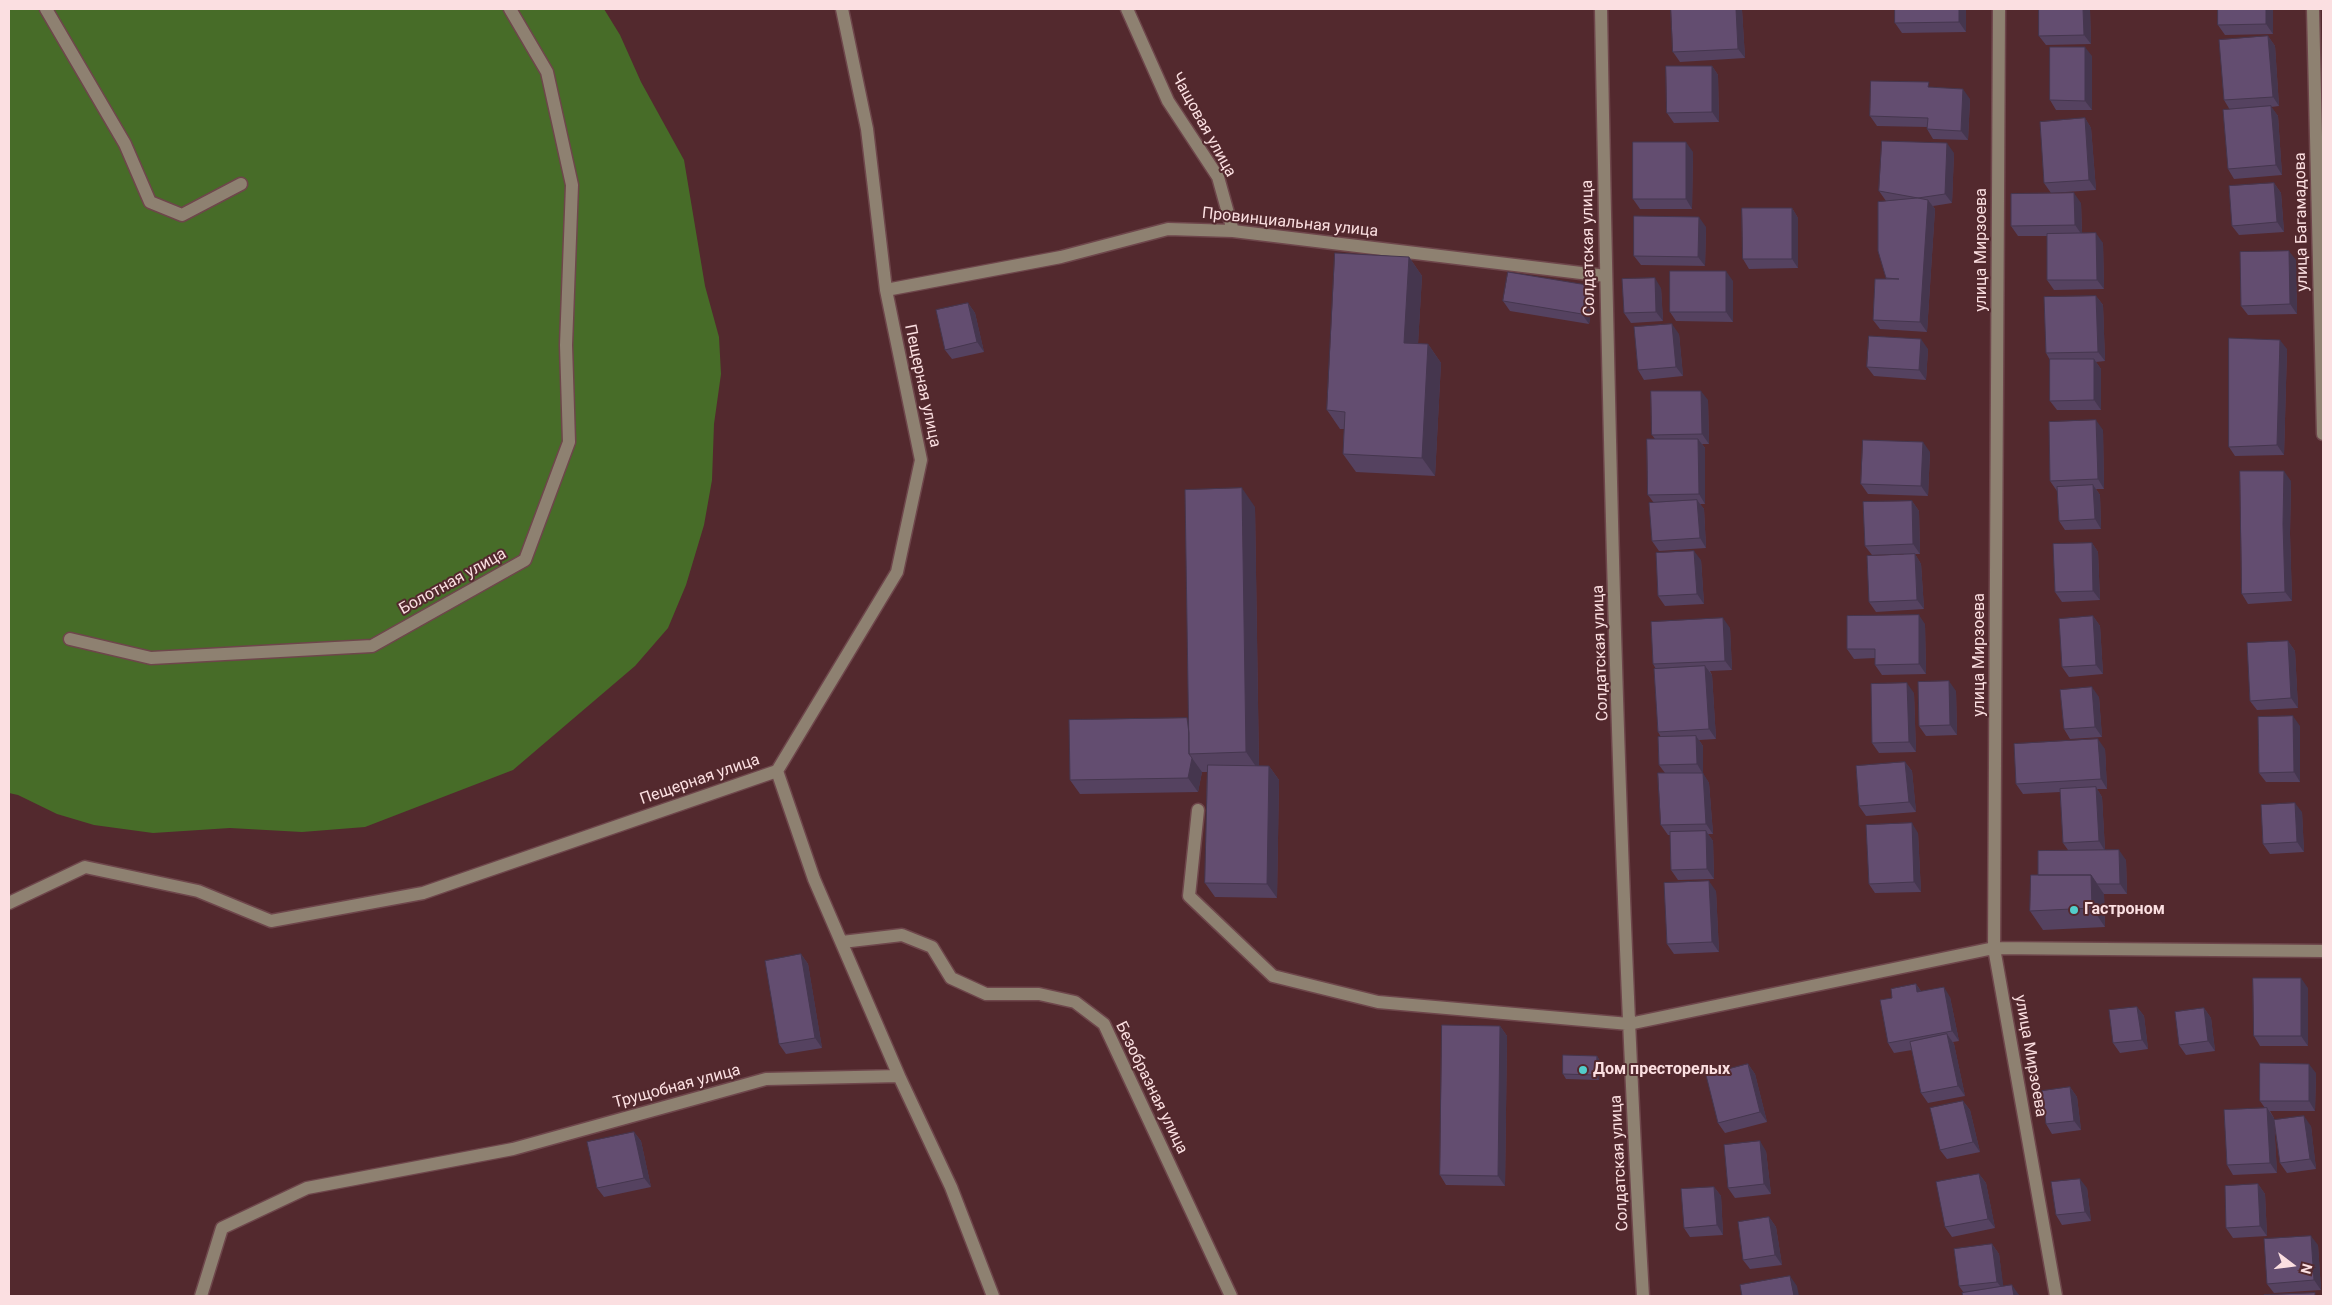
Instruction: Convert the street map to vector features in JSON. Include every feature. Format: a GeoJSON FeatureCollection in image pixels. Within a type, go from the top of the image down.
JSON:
{"type":"FeatureCollection","features":[{"type":"Feature","properties":{"kind":"street"},"geometry":{"type":"LineString","coordinates":[[46,9],[125,144],[150,202],[182,215],[241,184]]}},
{"type":"Feature","properties":{"kind":"street","name":"Болотная улица"},"geometry":{"type":"LineString","coordinates":[[70,639],[150,658],[372,646],[525,560],[570,442],[566,345],[572,185],[547,72],[510,9]]}},
{"type":"Feature","properties":{"kind":"street","name":"Пещерная улица"},"geometry":{"type":"LineString","coordinates":[[9,903],[86,867],[198,891],[271,921],[423,893],[777,771],[897,572],[921,460],[886,290],[867,129],[842,9]]}},
{"type":"Feature","properties":{"kind":"street","name":"Чащовая улица"},"geometry":{"type":"LineString","coordinates":[[1127,9],[1168,101],[1218,176],[1233,231]]}},
{"type":"Feature","properties":{"kind":"street","name":"Солдатская улица"},"geometry":{"type":"LineString","coordinates":[[1601,9],[1606,276],[1629,1024],[1644,1296]]}},
{"type":"Feature","properties":{"kind":"street","name":"улица Мирзоева"},"geometry":{"type":"LineString","coordinates":[[1999,9],[1994,948],[2056,1296]]}},
{"type":"Feature","properties":{"kind":"street","name":"улица Багамадова"},"geometry":{"type":"LineString","coordinates":[[2313,9],[2323,434]]}},
{"type":"Feature","properties":{"kind":"street","name":"Провинциальная улица"},"geometry":{"type":"LineString","coordinates":[[886,290],[1061,257],[1168,229],[1233,231],[1606,276]]}},
{"type":"Feature","properties":{"kind":"street"},"geometry":{"type":"LineString","coordinates":[[777,771],[814,879],[899,1076],[952,1187],[994,1296]]}},
{"type":"Feature","properties":{"kind":"street"},"geometry":{"type":"LineString","coordinates":[[1198,810],[1189,896],[1273,976],[1378,1002],[1629,1024],[1994,948],[2323,951]]}},
{"type":"Feature","properties":{"kind":"street","name":"Безобразная улица"},"geometry":{"type":"LineString","coordinates":[[842,942],[902,935],[932,947],[951,978],[986,994],[1039,994],[1075,1002],[1104,1024],[1232,1296]]}},
{"type":"Feature","properties":{"kind":"street","name":"Трущобная улица"},"geometry":{"type":"LineString","coordinates":[[201,1296],[222,1228],[307,1188],[513,1149],[766,1079],[899,1076]]}},
{"type":"Feature","properties":{"kind":"green space"},"geometry":{"type":"Polygon","coordinates":[[[9,9],[604,9],[620,35],[641,82],[684,160],[705,286],[719,337],[721,374],[714,424],[712,480],[704,525],[686,585],[668,628],[635,666],[513,770],[365,827],[302,832],[230,828],[153,833],[94,825],[57,814],[18,795],[9,793],[9,9]]]}},
{"type":"Feature","properties":{"kind":"building"},"geometry":{"type":"Polygon","coordinates":[[[1671,9],[1736,9],[1738,49],[1673,52],[1671,9]]]}},
{"type":"Feature","properties":{"kind":"building"},"geometry":{"type":"Polygon","coordinates":[[[1895,9],[1959,9],[1959,22],[1895,23],[1895,9]]]}},
{"type":"Feature","properties":{"kind":"building"},"geometry":{"type":"Polygon","coordinates":[[[2039,9],[2083,9],[2084,35],[2039,36],[2039,9]]]}},
{"type":"Feature","properties":{"kind":"building"},"geometry":{"type":"Polygon","coordinates":[[[2218,9],[2266,9],[2266,24],[2218,25],[2218,9]]]}},
{"type":"Feature","properties":{"kind":"building"},"geometry":{"type":"Polygon","coordinates":[[[2268,36],[2273,97],[2224,100],[2219,40],[2268,36]]]}},
{"type":"Feature","properties":{"kind":"building"},"geometry":{"type":"Polygon","coordinates":[[[2050,47],[2085,47],[2085,101],[2050,100],[2050,47]]]}},
{"type":"Feature","properties":{"kind":"building"},"geometry":{"type":"Polygon","coordinates":[[[1666,66],[1712,66],[1712,112],[1667,113],[1666,66]]]}},
{"type":"Feature","properties":{"kind":"building"},"geometry":{"type":"Polygon","coordinates":[[[1871,81],[1929,82],[1928,87],[1963,89],[1961,131],[1927,129],[1928,118],[1870,116],[1871,81]]]}},
{"type":"Feature","properties":{"kind":"building"},"geometry":{"type":"Polygon","coordinates":[[[2271,106],[2276,165],[2228,169],[2223,110],[2271,106]]]}},
{"type":"Feature","properties":{"kind":"building"},"geometry":{"type":"Polygon","coordinates":[[[2085,118],[2089,180],[2044,183],[2040,122],[2085,118]]]}},
{"type":"Feature","properties":{"kind":"building"},"geometry":{"type":"Polygon","coordinates":[[[1882,141],[1947,143],[1945,194],[1918,198],[1879,191],[1882,141]]]}},
{"type":"Feature","properties":{"kind":"building"},"geometry":{"type":"Polygon","coordinates":[[[1633,142],[1686,142],[1686,199],[1633,199],[1633,142]]]}},
{"type":"Feature","properties":{"kind":"building"},"geometry":{"type":"Polygon","coordinates":[[[2274,183],[2277,222],[2232,226],[2229,186],[2274,183]]]}},
{"type":"Feature","properties":{"kind":"building"},"geometry":{"type":"Polygon","coordinates":[[[2074,193],[2075,225],[2011,226],[2011,194],[2074,193]]]}},
{"type":"Feature","properties":{"kind":"building"},"geometry":{"type":"Polygon","coordinates":[[[1918,198],[1928,200],[1920,322],[1873,320],[1875,279],[1899,279],[1886,278],[1878,251],[1878,202],[1918,198]]]}},
{"type":"Feature","properties":{"kind":"building"},"geometry":{"type":"Polygon","coordinates":[[[1742,208],[1792,208],[1792,259],[1743,259],[1742,208]]]}},
{"type":"Feature","properties":{"kind":"building"},"geometry":{"type":"Polygon","coordinates":[[[1634,216],[1699,217],[1698,257],[1634,256],[1634,216]]]}},
{"type":"Feature","properties":{"kind":"building"},"geometry":{"type":"Polygon","coordinates":[[[2096,233],[2097,280],[2047,280],[2047,234],[2096,233]]]}},
{"type":"Feature","properties":{"kind":"building"},"geometry":{"type":"Polygon","coordinates":[[[2289,251],[2290,304],[2241,306],[2240,252],[2289,251]]]}},
{"type":"Feature","properties":{"kind":"building"},"geometry":{"type":"Polygon","coordinates":[[[1335,253],[1409,257],[1404,343],[1428,344],[1422,458],[1343,454],[1345,412],[1327,410],[1335,253]]]}},
{"type":"Feature","properties":{"kind":"building"},"geometry":{"type":"Polygon","coordinates":[[[1670,271],[1726,271],[1726,312],[1670,312],[1670,271]]]}},
{"type":"Feature","properties":{"kind":"building"},"geometry":{"type":"Polygon","coordinates":[[[1508,272],[1587,285],[1582,314],[1503,301],[1508,272]]]}},
{"type":"Feature","properties":{"kind":"building"},"geometry":{"type":"Polygon","coordinates":[[[1655,278],[1656,312],[1624,313],[1622,279],[1655,278]]]}},
{"type":"Feature","properties":{"kind":"building"},"geometry":{"type":"Polygon","coordinates":[[[2096,296],[2098,352],[2046,353],[2044,297],[2096,296]]]}},
{"type":"Feature","properties":{"kind":"building"},"geometry":{"type":"Polygon","coordinates":[[[968,303],[977,342],[945,350],[936,310],[968,303]]]}},
{"type":"Feature","properties":{"kind":"building"},"geometry":{"type":"Polygon","coordinates":[[[1672,324],[1676,367],[1638,370],[1634,327],[1672,324]]]}},
{"type":"Feature","properties":{"kind":"building"},"geometry":{"type":"Polygon","coordinates":[[[1869,336],[1921,339],[1919,370],[1867,367],[1869,336]]]}},
{"type":"Feature","properties":{"kind":"building"},"geometry":{"type":"Polygon","coordinates":[[[2229,338],[2280,340],[2277,445],[2229,447],[2229,338]]]}},
{"type":"Feature","properties":{"kind":"building"},"geometry":{"type":"Polygon","coordinates":[[[2050,359],[2094,359],[2094,400],[2050,401],[2050,359]]]}},
{"type":"Feature","properties":{"kind":"building"},"geometry":{"type":"Polygon","coordinates":[[[1651,391],[1701,391],[1702,434],[1652,435],[1651,391]]]}},
{"type":"Feature","properties":{"kind":"building"},"geometry":{"type":"Polygon","coordinates":[[[2096,420],[2098,479],[2050,481],[2049,422],[2096,420]]]}},
{"type":"Feature","properties":{"kind":"building"},"geometry":{"type":"Polygon","coordinates":[[[1647,439],[1698,439],[1699,494],[1648,495],[1647,439]]]}},
{"type":"Feature","properties":{"kind":"building"},"geometry":{"type":"Polygon","coordinates":[[[1863,440],[1923,442],[1921,486],[1861,484],[1863,440]]]}},
{"type":"Feature","properties":{"kind":"building"},"geometry":{"type":"Polygon","coordinates":[[[2240,471],[2284,471],[2285,592],[2242,594],[2240,471]]]}},
{"type":"Feature","properties":{"kind":"building"},"geometry":{"type":"Polygon","coordinates":[[[2093,485],[2095,519],[2059,521],[2057,487],[2093,485]]]}},
{"type":"Feature","properties":{"kind":"building"},"geometry":{"type":"Polygon","coordinates":[[[1242,488],[1246,752],[1189,754],[1185,490],[1242,488]]]}},
{"type":"Feature","properties":{"kind":"building"},"geometry":{"type":"Polygon","coordinates":[[[1697,500],[1700,538],[1652,541],[1649,503],[1697,500]]]}},
{"type":"Feature","properties":{"kind":"building"},"geometry":{"type":"Polygon","coordinates":[[[1912,501],[1913,544],[1865,546],[1863,502],[1912,501]]]}},
{"type":"Feature","properties":{"kind":"building"},"geometry":{"type":"Polygon","coordinates":[[[2092,543],[2093,591],[2055,592],[2053,544],[2092,543]]]}},
{"type":"Feature","properties":{"kind":"building"},"geometry":{"type":"Polygon","coordinates":[[[1694,551],[1697,594],[1658,596],[1656,553],[1694,551]]]}},
{"type":"Feature","properties":{"kind":"building"},"geometry":{"type":"Polygon","coordinates":[[[1915,554],[1917,600],[1869,602],[1867,556],[1915,554]]]}},
{"type":"Feature","properties":{"kind":"building"},"geometry":{"type":"Polygon","coordinates":[[[1919,615],[1919,664],[1875,665],[1875,649],[1847,649],[1847,616],[1919,615]]]}},
{"type":"Feature","properties":{"kind":"building"},"geometry":{"type":"Polygon","coordinates":[[[2093,616],[2096,665],[2062,667],[2059,619],[2093,616]]]}},
{"type":"Feature","properties":{"kind":"building"},"geometry":{"type":"Polygon","coordinates":[[[1723,618],[1725,661],[1653,664],[1651,622],[1723,618]]]}},
{"type":"Feature","properties":{"kind":"building"},"geometry":{"type":"Polygon","coordinates":[[[2288,641],[2291,698],[2250,701],[2247,643],[2288,641]]]}},
{"type":"Feature","properties":{"kind":"building"},"geometry":{"type":"Polygon","coordinates":[[[1705,666],[1709,729],[1658,732],[1654,669],[1705,666]]]}},
{"type":"Feature","properties":{"kind":"building"},"geometry":{"type":"Polygon","coordinates":[[[1949,681],[1950,725],[1919,726],[1918,682],[1949,681]]]}},
{"type":"Feature","properties":{"kind":"building"},"geometry":{"type":"Polygon","coordinates":[[[1907,683],[1909,742],[1872,743],[1871,684],[1907,683]]]}},
{"type":"Feature","properties":{"kind":"building"},"geometry":{"type":"Polygon","coordinates":[[[2092,687],[2095,727],[2064,729],[2060,690],[2092,687]]]}},
{"type":"Feature","properties":{"kind":"building"},"geometry":{"type":"Polygon","coordinates":[[[2293,716],[2294,772],[2259,773],[2258,717],[2293,716]]]}},
{"type":"Feature","properties":{"kind":"building"},"geometry":{"type":"Polygon","coordinates":[[[1187,718],[1189,754],[1192,758],[1188,778],[1070,780],[1069,720],[1187,718]]]}},
{"type":"Feature","properties":{"kind":"building"},"geometry":{"type":"Polygon","coordinates":[[[1696,736],[1697,764],[1659,765],[1658,737],[1696,736]]]}},
{"type":"Feature","properties":{"kind":"building"},"geometry":{"type":"Polygon","coordinates":[[[2098,739],[2101,779],[2016,784],[2014,744],[2098,739]]]}},
{"type":"Feature","properties":{"kind":"building"},"geometry":{"type":"Polygon","coordinates":[[[1905,762],[1909,802],[1859,806],[1856,766],[1905,762]]]}},
{"type":"Feature","properties":{"kind":"building"},"geometry":{"type":"Polygon","coordinates":[[[1208,765],[1269,766],[1267,884],[1205,883],[1208,765]]]}},
{"type":"Feature","properties":{"kind":"building"},"geometry":{"type":"Polygon","coordinates":[[[1658,773],[1703,773],[1706,824],[1661,825],[1658,773]]]}},
{"type":"Feature","properties":{"kind":"building"},"geometry":{"type":"Polygon","coordinates":[[[2096,787],[2099,841],[2063,843],[2060,789],[2096,787]]]}},
{"type":"Feature","properties":{"kind":"building"},"geometry":{"type":"Polygon","coordinates":[[[2295,803],[2297,842],[2263,844],[2261,805],[2295,803]]]}},
{"type":"Feature","properties":{"kind":"building"},"geometry":{"type":"Polygon","coordinates":[[[1912,823],[1914,882],[1869,884],[1866,825],[1912,823]]]}},
{"type":"Feature","properties":{"kind":"building"},"geometry":{"type":"Polygon","coordinates":[[[1706,831],[1707,869],[1671,870],[1670,832],[1706,831]]]}},
{"type":"Feature","properties":{"kind":"building"},"geometry":{"type":"Polygon","coordinates":[[[2119,850],[2120,884],[2097,884],[2091,875],[2038,875],[2038,851],[2119,850]]]}},
{"type":"Feature","properties":{"kind":"building"},"geometry":{"type":"Polygon","coordinates":[[[2031,875],[2091,875],[2092,908],[2030,911],[2031,875]]]}},
{"type":"Feature","properties":{"kind":"building"},"geometry":{"type":"Polygon","coordinates":[[[1709,881],[1712,942],[1667,944],[1664,883],[1709,881]]]}},
{"type":"Feature","properties":{"kind":"building"},"geometry":{"type":"Polygon","coordinates":[[[801,954],[815,1038],[779,1044],[765,961],[801,954]]]}},
{"type":"Feature","properties":{"kind":"building"},"geometry":{"type":"Polygon","coordinates":[[[2253,978],[2301,978],[2301,1036],[2254,1036],[2253,978]]]}},
{"type":"Feature","properties":{"kind":"building"},"geometry":{"type":"Polygon","coordinates":[[[1916,984],[1917,992],[1944,987],[1952,1031],[1888,1043],[1880,1000],[1892,998],[1891,989],[1916,984]]]}},
{"type":"Feature","properties":{"kind":"building"},"geometry":{"type":"Polygon","coordinates":[[[2137,1007],[2142,1040],[2113,1043],[2109,1010],[2137,1007]]]}},
{"type":"Feature","properties":{"kind":"building"},"geometry":{"type":"Polygon","coordinates":[[[2204,1008],[2208,1041],[2179,1045],[2175,1012],[2204,1008]]]}},
{"type":"Feature","properties":{"kind":"building"},"geometry":{"type":"Polygon","coordinates":[[[1442,1025],[1500,1026],[1498,1176],[1440,1175],[1442,1025]]]}},
{"type":"Feature","properties":{"kind":"building"},"geometry":{"type":"Polygon","coordinates":[[[1947,1034],[1958,1086],[1921,1093],[1910,1042],[1947,1034]]]}},
{"type":"Feature","properties":{"kind":"building","name":"Дом престорелых"},"geometry":{"type":"Polygon","coordinates":[[[1563,1055],[1597,1056],[1596,1075],[1563,1074],[1563,1055]]]}},
{"type":"Feature","properties":{"kind":"building"},"geometry":{"type":"Polygon","coordinates":[[[2260,1063],[2309,1064],[2309,1101],[2260,1101],[2260,1063]]]}},
{"type":"Feature","properties":{"kind":"building"},"geometry":{"type":"Polygon","coordinates":[[[1748,1064],[1760,1112],[1718,1123],[1706,1075],[1748,1064]]]}},
{"type":"Feature","properties":{"kind":"building"},"geometry":{"type":"Polygon","coordinates":[[[2070,1087],[2074,1121],[2046,1124],[2042,1091],[2070,1087]]]}},
{"type":"Feature","properties":{"kind":"building"},"geometry":{"type":"Polygon","coordinates":[[[1963,1101],[1973,1142],[1940,1150],[1930,1108],[1963,1101]]]}},
{"type":"Feature","properties":{"kind":"building"},"geometry":{"type":"Polygon","coordinates":[[[2267,1108],[2270,1163],[2227,1165],[2224,1110],[2267,1108]]]}},
{"type":"Feature","properties":{"kind":"building"},"geometry":{"type":"Polygon","coordinates":[[[2304,1116],[2310,1159],[2280,1163],[2274,1120],[2304,1116]]]}},
{"type":"Feature","properties":{"kind":"building"},"geometry":{"type":"Polygon","coordinates":[[[634,1132],[644,1178],[597,1188],[587,1142],[634,1132]]]}},
{"type":"Feature","properties":{"kind":"building"},"geometry":{"type":"Polygon","coordinates":[[[1760,1141],[1764,1184],[1728,1188],[1724,1145],[1760,1141]]]}},
{"type":"Feature","properties":{"kind":"building"},"geometry":{"type":"Polygon","coordinates":[[[1979,1174],[1988,1219],[1945,1227],[1936,1182],[1979,1174]]]}},
{"type":"Feature","properties":{"kind":"building"},"geometry":{"type":"Polygon","coordinates":[[[2080,1179],[2085,1212],[2056,1215],[2051,1182],[2080,1179]]]}},
{"type":"Feature","properties":{"kind":"building"},"geometry":{"type":"Polygon","coordinates":[[[2258,1184],[2260,1226],[2226,1228],[2225,1186],[2258,1184]]]}},
{"type":"Feature","properties":{"kind":"building"},"geometry":{"type":"Polygon","coordinates":[[[1714,1187],[1717,1225],[1684,1228],[1681,1189],[1714,1187]]]}},
{"type":"Feature","properties":{"kind":"building"},"geometry":{"type":"Polygon","coordinates":[[[1769,1217],[1775,1255],[1743,1260],[1738,1222],[1769,1217]]]}},
{"type":"Feature","properties":{"kind":"building"},"geometry":{"type":"Polygon","coordinates":[[[2311,1236],[2314,1280],[2267,1284],[2264,1239],[2311,1236]]]}},
{"type":"Feature","properties":{"kind":"building"},"geometry":{"type":"Polygon","coordinates":[[[1992,1244],[1997,1282],[1959,1286],[1954,1249],[1992,1244]]]}},
{"type":"Feature","properties":{"kind":"building"},"geometry":{"type":"Polygon","coordinates":[[[1790,1276],[1794,1296],[1742,1296],[1740,1285],[1790,1276]]]}},
{"type":"Feature","properties":{"kind":"building"},"geometry":{"type":"Polygon","coordinates":[[[2012,1285],[2014,1296],[1963,1296],[1962,1293],[2012,1285]]]}},
{"type":"Feature","properties":{"kind":"building"},"geometry":{"type":"Polygon","coordinates":[[[2315,1293],[2315,1296],[2264,1296],[2264,1295],[2315,1293]]]}},
{"type":"Feature","properties":{"kind":"place","name":"Гастроном"},"geometry":{"type":"Point","coordinates":[2074,910]}},
{"type":"Feature","properties":{"kind":"place","name":"Дом престорелых"},"geometry":{"type":"Point","coordinates":[1583,1070]}}]}
